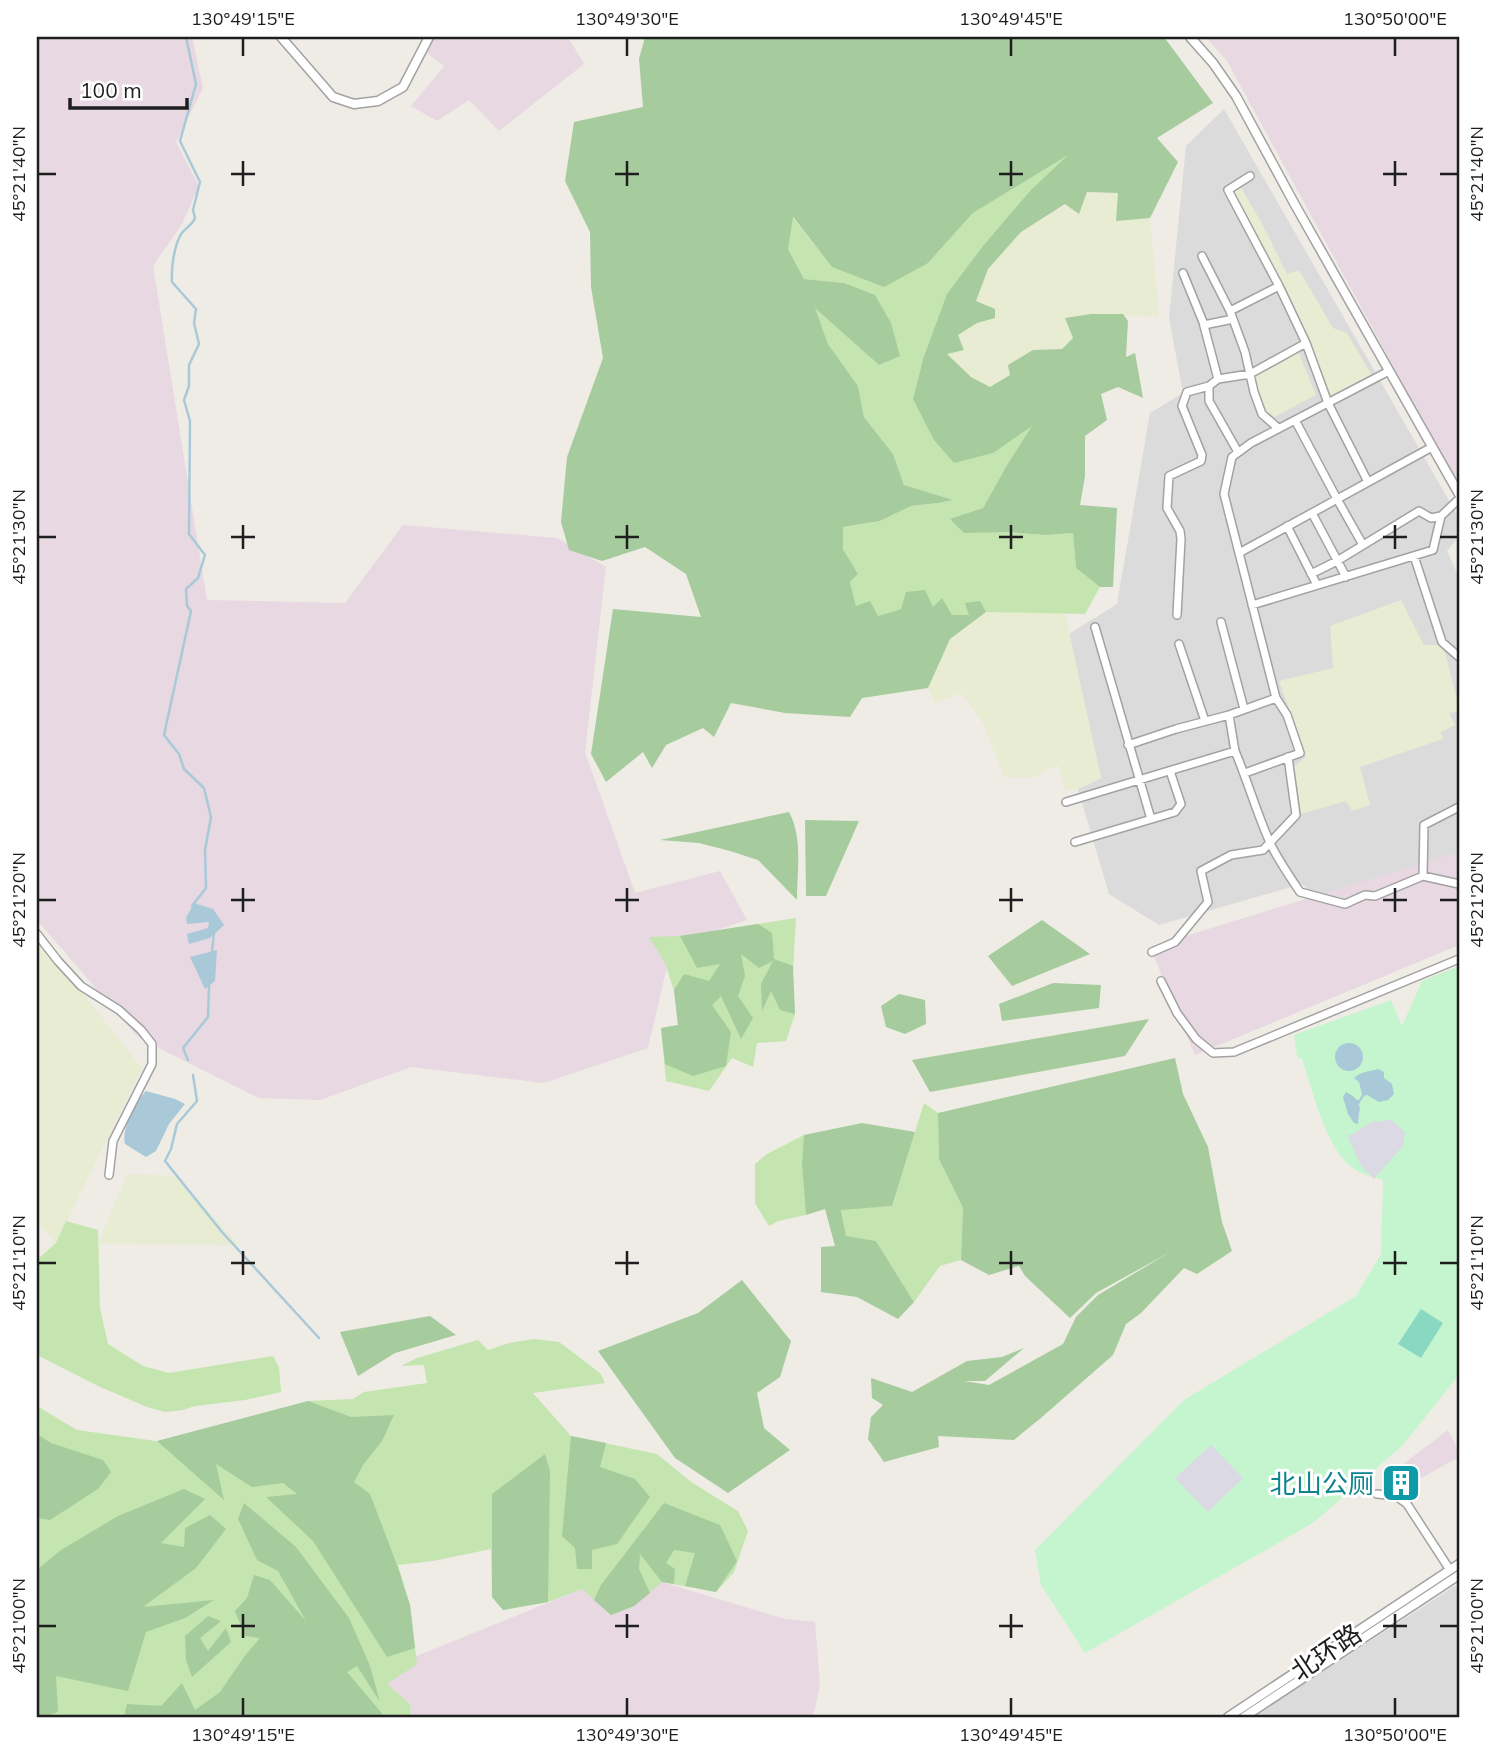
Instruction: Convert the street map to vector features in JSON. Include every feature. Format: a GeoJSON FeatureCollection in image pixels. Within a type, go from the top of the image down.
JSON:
{"type":"FeatureCollection","features":[{"type":"Feature","properties":{"kind":"street"},"geometry":{"type":"LineString","coordinates":[[281,37],[333,97],[354,104],[378,101],[403,87],[429,37]]}},
{"type":"Feature","properties":{"kind":"street"},"geometry":{"type":"LineString","coordinates":[[1190,37],[1213,63],[1236,96],[1459,497],[1441,516],[1433,550],[1252,605]]}},
{"type":"Feature","properties":{"kind":"street"},"geometry":{"type":"LineString","coordinates":[[1250,176],[1228,190],[1306,342],[1328,403],[1368,482]]}},
{"type":"Feature","properties":{"kind":"street"},"geometry":{"type":"LineString","coordinates":[[1202,256],[1230,311],[1245,352],[1262,414],[1278,428]]}},
{"type":"Feature","properties":{"kind":"street"},"geometry":{"type":"LineString","coordinates":[[1183,273],[1204,325],[1218,379]]}},
{"type":"Feature","properties":{"kind":"street"},"geometry":{"type":"LineString","coordinates":[[1230,311],[1279,286]]}},
{"type":"Feature","properties":{"kind":"street"},"geometry":{"type":"LineString","coordinates":[[1204,325],[1233,319]]}},
{"type":"Feature","properties":{"kind":"street"},"geometry":{"type":"LineString","coordinates":[[1177,615],[1181,539],[1180,531],[1167,508],[1170,476],[1201,461],[1202,455],[1182,406],[1187,392],[1209,386],[1218,379],[1250,374],[1306,342]]}},
{"type":"Feature","properties":{"kind":"street"},"geometry":{"type":"LineString","coordinates":[[1244,773],[1300,753],[1287,715],[1276,698],[1224,494],[1232,457],[1278,428],[1389,371]]}},
{"type":"Feature","properties":{"kind":"street"},"geometry":{"type":"LineString","coordinates":[[1209,386],[1209,401],[1238,452]]}},
{"type":"Feature","properties":{"kind":"street"},"geometry":{"type":"LineString","coordinates":[[1295,420],[1363,545]]}},
{"type":"Feature","properties":{"kind":"street"},"geometry":{"type":"LineString","coordinates":[[1239,553],[1432,447]]}},
{"type":"Feature","properties":{"kind":"street"},"geometry":{"type":"LineString","coordinates":[[1311,574],[1419,511],[1431,518],[1441,516]]}},
{"type":"Feature","properties":{"kind":"street"},"geometry":{"type":"LineString","coordinates":[[1312,513],[1346,576]]}},
{"type":"Feature","properties":{"kind":"street"},"geometry":{"type":"LineString","coordinates":[[1287,526],[1317,585]]}},
{"type":"Feature","properties":{"kind":"street"},"geometry":{"type":"LineString","coordinates":[[1413,556],[1442,642],[1459,657]]}},
{"type":"Feature","properties":{"kind":"street"},"geometry":{"type":"LineString","coordinates":[[1221,622],[1244,709]]}},
{"type":"Feature","properties":{"kind":"street"},"geometry":{"type":"LineString","coordinates":[[1095,628],[1151,819]]}},
{"type":"Feature","properties":{"kind":"street"},"geometry":{"type":"LineString","coordinates":[[1179,644],[1205,721]]}},
{"type":"Feature","properties":{"kind":"street"},"geometry":{"type":"LineString","coordinates":[[1128,745],[1276,698]]}},
{"type":"Feature","properties":{"kind":"street"},"geometry":{"type":"LineString","coordinates":[[1229,715],[1235,751],[1257,813],[1270,843],[1300,892],[1345,904],[1365,895],[1375,896],[1423,876],[1459,884]]}},
{"type":"Feature","properties":{"kind":"street"},"geometry":{"type":"LineString","coordinates":[[1066,802],[1235,751]]}},
{"type":"Feature","properties":{"kind":"street"},"geometry":{"type":"LineString","coordinates":[[1152,952],[1175,942],[1208,902],[1201,871],[1231,855],[1263,850],[1296,815],[1288,757]]}},
{"type":"Feature","properties":{"kind":"street"},"geometry":{"type":"LineString","coordinates":[[1075,842],[1175,812],[1181,804],[1170,771]]}},
{"type":"Feature","properties":{"kind":"street"},"geometry":{"type":"LineString","coordinates":[[1423,876],[1424,825],[1459,807]]}},
{"type":"Feature","properties":{"kind":"street"},"geometry":{"type":"LineString","coordinates":[[37,934],[81,986],[119,1010],[152,1044],[152,1064],[113,1141],[109,1175]]}},
{"type":"Feature","properties":{"kind":"street"},"geometry":{"type":"LineString","coordinates":[[1161,981],[1177,1013],[1196,1039],[1213,1053],[1234,1052],[1459,959]]}},
{"type":"Feature","properties":{"kind":"street"},"geometry":{"type":"LineString","coordinates":[[1244,1717],[1456,1572],[1407,1504],[1396,1496],[1377,1493]]}},
{"type":"Feature","properties":{"kind":"street","name":"北环路"},"geometry":{"type":"LineString","coordinates":[[1228,1717],[1456,1572]]}},
{"type":"Feature","properties":{"kind":"shaded area"},"geometry":{"type":"Polygon","coordinates":[[[37,37],[192,37],[203,88],[176,142],[199,186],[182,224],[153,266],[207,600],[345,603],[403,525],[557,538],[606,567],[585,752],[635,893],[720,871],[747,920],[672,945],[648,1048],[544,1083],[411,1067],[320,1100],[259,1098],[139,1038],[37,920],[37,37]]]}},
{"type":"Feature","properties":{"kind":"shaded area"},"geometry":{"type":"Polygon","coordinates":[[[430,37],[568,37],[584,64],[499,131],[469,100],[437,121],[411,106],[444,66],[423,50],[430,37]]]}},
{"type":"Feature","properties":{"kind":"shaded area"},"geometry":{"type":"Polygon","coordinates":[[[1206,37],[1459,37],[1459,487],[1227,61],[1206,37]]]}},
{"type":"Feature","properties":{"kind":"shaded area"},"geometry":{"type":"Polygon","coordinates":[[[1224,109],[1459,518],[1459,536],[1447,551],[1459,577],[1459,859],[1327,906],[1302,884],[1159,925],[1109,894],[1078,789],[1101,778],[1069,634],[1117,604],[1150,413],[1183,393],[1169,318],[1186,146],[1224,109]]]}},
{"type":"Feature","properties":{"kind":"shaded area"},"geometry":{"type":"Polygon","coordinates":[[[1459,852],[1459,945],[1195,1055],[1150,947],[1459,852]]]}},
{"type":"Feature","properties":{"kind":"shaded area"},"geometry":{"type":"Polygon","coordinates":[[[1390,1119],[1405,1132],[1403,1146],[1374,1179],[1361,1166],[1347,1135],[1373,1121],[1390,1119]]]}},
{"type":"Feature","properties":{"kind":"shaded area"},"geometry":{"type":"Polygon","coordinates":[[[1448,1430],[1459,1451],[1459,1457],[1412,1483],[1406,1474],[1394,1481],[1390,1474],[1448,1430]]]}},
{"type":"Feature","properties":{"kind":"shaded area"},"geometry":{"type":"Polygon","coordinates":[[[1211,1445],[1243,1478],[1208,1512],[1175,1478],[1211,1445]]]}},
{"type":"Feature","properties":{"kind":"shaded area"},"geometry":{"type":"Polygon","coordinates":[[[662,1582],[785,1619],[815,1622],[820,1684],[813,1717],[411,1717],[410,1704],[387,1684],[387,1668],[582,1589],[612,1615],[662,1582]]]}},
{"type":"Feature","properties":{"kind":"shaded area"},"geometry":{"type":"Polygon","coordinates":[[[1455,1586],[1459,1592],[1459,1717],[1253,1717],[1455,1586]]]}},
{"type":"Feature","properties":{"kind":"green space"},"geometry":{"type":"Polygon","coordinates":[[[645,37],[1164,37],[1213,103],[1157,138],[1178,162],[1150,218],[1116,221],[1118,193],[1087,192],[1079,214],[1065,204],[1021,232],[988,269],[976,301],[995,309],[995,318],[977,323],[958,335],[964,350],[947,354],[971,377],[990,387],[1010,375],[1008,365],[1033,350],[1062,349],[1073,338],[1065,318],[1091,314],[1123,314],[1128,321],[1126,357],[1135,353],[1143,398],[1118,387],[1101,394],[1107,420],[1085,436],[1085,476],[1080,505],[1117,508],[1113,587],[1100,587],[1076,568],[1073,533],[964,533],[950,519],[983,508],[1032,426],[993,453],[954,463],[934,440],[913,399],[923,359],[947,294],[982,247],[1031,190],[1068,155],[973,213],[928,263],[884,287],[832,267],[793,217],[788,249],[804,279],[844,283],[875,295],[891,323],[900,356],[879,365],[815,308],[828,344],[858,386],[864,417],[893,454],[904,485],[953,500],[911,506],[880,521],[843,527],[843,549],[858,574],[850,582],[856,606],[870,601],[878,616],[901,609],[906,592],[925,590],[933,607],[942,598],[952,615],[969,615],[965,603],[980,601],[986,612],[950,639],[928,688],[862,698],[850,717],[785,713],[731,703],[714,737],[703,728],[666,745],[652,768],[643,752],[606,782],[591,754],[613,609],[701,617],[686,574],[645,547],[602,561],[569,550],[561,522],[567,457],[603,358],[591,287],[590,232],[565,181],[574,122],[643,107],[639,59],[645,37]]]}},
{"type":"Feature","properties":{"kind":"green space"},"geometry":{"type":"Polygon","coordinates":[[[1072,152],[1031,191],[982,247],[948,294],[923,359],[913,399],[1034,424],[983,508],[950,520],[1007,532],[1045,535],[1073,533],[1076,568],[1100,587],[1085,614],[986,612],[979,601],[969,615],[952,615],[933,608],[901,609],[878,616],[856,607],[850,582],[858,574],[843,549],[843,527],[880,521],[911,506],[952,500],[904,485],[893,454],[864,417],[858,386],[828,344],[814,306],[879,365],[900,355],[844,283],[804,279],[788,249],[792,217],[832,267],[928,263],[973,213],[1072,152]]]}},
{"type":"Feature","properties":{"kind":"green space"},"geometry":{"type":"Polygon","coordinates":[[[1241,187],[1287,274],[1299,270],[1333,328],[1347,333],[1372,376],[1328,399],[1310,346],[1232,192],[1241,187]]]}},
{"type":"Feature","properties":{"kind":"green space"},"geometry":{"type":"Polygon","coordinates":[[[1087,192],[1118,193],[1116,221],[1150,218],[1159,317],[1091,314],[1065,318],[1073,338],[1061,349],[1033,350],[1010,375],[990,387],[971,377],[947,354],[964,349],[958,335],[977,323],[995,318],[976,302],[988,269],[1021,232],[1087,192]]]}},
{"type":"Feature","properties":{"kind":"green space"},"geometry":{"type":"Polygon","coordinates":[[[1298,351],[1316,395],[1274,417],[1264,409],[1253,377],[1298,351]]]}},
{"type":"Feature","properties":{"kind":"green space"},"geometry":{"type":"Polygon","coordinates":[[[1401,600],[1424,645],[1443,645],[1459,707],[1459,711],[1449,713],[1455,725],[1441,732],[1443,739],[1360,767],[1370,805],[1352,811],[1346,801],[1301,814],[1294,767],[1306,756],[1279,681],[1333,668],[1330,626],[1401,600]]]}},
{"type":"Feature","properties":{"kind":"green space"},"geometry":{"type":"Polygon","coordinates":[[[986,612],[1065,613],[1101,778],[1078,789],[1065,790],[1059,765],[1031,778],[1004,777],[983,723],[961,693],[935,703],[928,688],[950,639],[986,612]]]}},
{"type":"Feature","properties":{"kind":"green space"},"geometry":{"type":"Polygon","coordinates":[[[789,812],[798,844],[797,900],[758,860],[699,843],[660,840],[789,812]]]}},
{"type":"Feature","properties":{"kind":"green space"},"geometry":{"type":"Polygon","coordinates":[[[805,820],[859,821],[826,896],[806,896],[805,820]]]}},
{"type":"Feature","properties":{"kind":"green space"},"geometry":{"type":"Polygon","coordinates":[[[796,918],[792,989],[795,1014],[786,1041],[757,1043],[753,1067],[732,1058],[709,1091],[666,1081],[661,1028],[678,1025],[674,991],[665,963],[649,937],[680,936],[796,918]]]}},
{"type":"Feature","properties":{"kind":"green space"},"geometry":{"type":"Polygon","coordinates":[[[1042,920],[1090,954],[1012,986],[988,956],[1042,920]]]}},
{"type":"Feature","properties":{"kind":"green space"},"geometry":{"type":"Polygon","coordinates":[[[758,924],[772,933],[774,959],[793,966],[795,1014],[780,1010],[771,991],[762,1011],[761,984],[773,961],[759,968],[741,954],[745,976],[738,996],[753,1018],[741,1039],[721,996],[712,1005],[731,1032],[726,1066],[693,1076],[665,1064],[661,1028],[678,1025],[674,990],[684,974],[709,981],[720,964],[697,968],[680,936],[758,924]]]}},
{"type":"Feature","properties":{"kind":"green space"},"geometry":{"type":"Polygon","coordinates":[[[37,932],[142,1068],[56,1243],[37,1221],[37,932]]]}},
{"type":"Feature","properties":{"kind":"green space"},"geometry":{"type":"Polygon","coordinates":[[[1459,966],[1459,1375],[1402,1446],[1313,1523],[1085,1653],[1041,1585],[1035,1550],[1184,1400],[1356,1296],[1381,1254],[1383,1180],[1353,1168],[1335,1147],[1321,1118],[1302,1059],[1297,1057],[1294,1035],[1391,1000],[1402,1026],[1422,981],[1459,966]]]}},
{"type":"Feature","properties":{"kind":"green space"},"geometry":{"type":"Polygon","coordinates":[[[1053,983],[1101,985],[1099,1008],[1002,1021],[999,1004],[1053,983]]]}},
{"type":"Feature","properties":{"kind":"green space"},"geometry":{"type":"Polygon","coordinates":[[[899,994],[925,1000],[926,1024],[905,1034],[886,1027],[881,1006],[899,994]]]}},
{"type":"Feature","properties":{"kind":"green space"},"geometry":{"type":"Polygon","coordinates":[[[1149,1019],[1125,1056],[930,1092],[912,1060],[1149,1019]]]}},
{"type":"Feature","properties":{"kind":"green space"},"geometry":{"type":"Polygon","coordinates":[[[1175,1058],[1183,1094],[1208,1147],[1222,1222],[1232,1251],[1197,1274],[1184,1268],[1141,1313],[1126,1324],[1113,1355],[1014,1440],[938,1436],[939,1447],[884,1462],[868,1439],[871,1417],[883,1405],[872,1398],[871,1378],[912,1392],[967,1361],[1002,1357],[1024,1348],[985,1381],[964,1381],[989,1385],[1063,1344],[1076,1317],[1098,1295],[1172,1251],[1096,1293],[1070,1318],[1025,1276],[1019,1266],[989,1275],[961,1260],[963,1208],[939,1159],[938,1113],[1175,1058]]]}},
{"type":"Feature","properties":{"kind":"green space"},"geometry":{"type":"Polygon","coordinates":[[[924,1103],[938,1113],[939,1159],[963,1208],[961,1260],[940,1266],[914,1302],[876,1241],[846,1237],[841,1209],[892,1206],[924,1103]]]}},
{"type":"Feature","properties":{"kind":"green space"},"geometry":{"type":"Polygon","coordinates":[[[862,1123],[915,1132],[892,1206],[841,1210],[846,1236],[876,1241],[914,1302],[898,1319],[857,1297],[821,1292],[821,1247],[835,1246],[825,1209],[806,1215],[802,1163],[804,1135],[862,1123]]]}},
{"type":"Feature","properties":{"kind":"green space"},"geometry":{"type":"Polygon","coordinates":[[[804,1135],[806,1215],[778,1221],[769,1226],[755,1203],[755,1164],[767,1154],[804,1135]]]}},
{"type":"Feature","properties":{"kind":"green space"},"geometry":{"type":"Polygon","coordinates":[[[127,1174],[176,1176],[239,1245],[98,1244],[127,1174]]]}},
{"type":"Feature","properties":{"kind":"green space"},"geometry":{"type":"Polygon","coordinates":[[[66,1221],[98,1230],[100,1308],[108,1344],[143,1366],[169,1373],[273,1356],[279,1367],[281,1392],[165,1412],[98,1386],[37,1355],[37,1260],[56,1243],[66,1221]]]}},
{"type":"Feature","properties":{"kind":"green space"},"geometry":{"type":"Polygon","coordinates":[[[742,1280],[791,1341],[780,1377],[757,1393],[764,1428],[790,1450],[728,1493],[675,1458],[598,1351],[698,1313],[742,1280]]]}},
{"type":"Feature","properties":{"kind":"green space"},"geometry":{"type":"Polygon","coordinates":[[[1421,1309],[1443,1323],[1421,1358],[1398,1344],[1421,1309]]]}},
{"type":"Feature","properties":{"kind":"green space"},"geometry":{"type":"Polygon","coordinates":[[[430,1316],[456,1335],[395,1353],[358,1376],[340,1332],[430,1316]]]}},
{"type":"Feature","properties":{"kind":"green space"},"geometry":{"type":"Polygon","coordinates":[[[534,1339],[559,1342],[600,1373],[605,1383],[533,1393],[571,1436],[657,1454],[691,1482],[738,1511],[748,1531],[734,1572],[716,1592],[662,1582],[634,1606],[611,1615],[582,1589],[548,1602],[503,1610],[492,1597],[491,1549],[398,1565],[410,1605],[417,1664],[387,1684],[410,1704],[411,1717],[37,1717],[37,1406],[77,1430],[192,1446],[308,1401],[353,1399],[364,1392],[427,1383],[424,1365],[401,1366],[417,1358],[478,1340],[488,1350],[534,1339]]]}},
{"type":"Feature","properties":{"kind":"green space"},"geometry":{"type":"Polygon","coordinates":[[[308,1401],[351,1417],[394,1415],[382,1441],[363,1465],[354,1482],[370,1494],[397,1565],[410,1605],[415,1648],[387,1657],[313,1541],[266,1497],[297,1494],[283,1483],[252,1487],[216,1464],[224,1500],[157,1441],[308,1401]]]}},
{"type":"Feature","properties":{"kind":"green space"},"geometry":{"type":"Polygon","coordinates":[[[37,1434],[51,1443],[103,1460],[111,1472],[98,1489],[50,1520],[37,1518],[37,1434]]]}},
{"type":"Feature","properties":{"kind":"green space"},"geometry":{"type":"Polygon","coordinates":[[[571,1436],[606,1443],[600,1467],[635,1479],[650,1497],[617,1544],[592,1550],[592,1569],[577,1569],[575,1548],[562,1536],[571,1436]]]}},
{"type":"Feature","properties":{"kind":"green space"},"geometry":{"type":"Polygon","coordinates":[[[545,1454],[550,1471],[548,1602],[503,1610],[492,1597],[492,1494],[545,1454]]]}},
{"type":"Feature","properties":{"kind":"green space"},"geometry":{"type":"Polygon","coordinates":[[[184,1489],[205,1499],[161,1543],[184,1547],[185,1528],[210,1515],[226,1529],[196,1568],[143,1607],[214,1600],[185,1618],[146,1632],[128,1691],[56,1676],[58,1712],[37,1717],[37,1570],[61,1550],[118,1516],[184,1489]]]}},
{"type":"Feature","properties":{"kind":"green space"},"geometry":{"type":"Polygon","coordinates":[[[244,1503],[296,1547],[349,1618],[370,1666],[380,1702],[357,1666],[347,1672],[385,1717],[124,1717],[127,1704],[161,1706],[182,1683],[195,1710],[220,1692],[260,1638],[245,1636],[235,1611],[247,1598],[254,1575],[270,1580],[306,1621],[278,1571],[257,1560],[238,1519],[244,1503]]]}},
{"type":"Feature","properties":{"kind":"green space"},"geometry":{"type":"Polygon","coordinates":[[[664,1503],[720,1525],[737,1561],[716,1592],[685,1586],[695,1553],[674,1550],[666,1563],[675,1569],[674,1584],[662,1582],[640,1554],[639,1569],[650,1593],[634,1606],[611,1615],[594,1600],[601,1585],[664,1503]]]}},
{"type":"Feature","properties":{"kind":"green space"},"geometry":{"type":"Polygon","coordinates":[[[208,1616],[221,1621],[200,1638],[208,1651],[226,1628],[231,1642],[192,1677],[186,1660],[185,1636],[208,1616]]]}},
{"type":"Feature","properties":{"kind":"water"},"geometry":{"type":"Polygon","coordinates":[[[194,903],[213,909],[224,925],[210,938],[189,944],[187,934],[208,928],[209,922],[187,924],[186,918],[194,903]]]}},
{"type":"Feature","properties":{"kind":"water"},"geometry":{"type":"Polygon","coordinates":[[[217,950],[215,981],[205,989],[190,957],[217,950]]]}},
{"type":"Feature","properties":{"kind":"water"},"geometry":{"type":"Polygon","coordinates":[[[1349,1043],[1359,1047],[1363,1057],[1359,1067],[1349,1071],[1339,1067],[1335,1057],[1339,1047],[1349,1043]]]}},
{"type":"Feature","properties":{"kind":"water"},"geometry":{"type":"Polygon","coordinates":[[[1378,1069],[1384,1072],[1384,1078],[1392,1084],[1394,1094],[1388,1100],[1379,1102],[1364,1096],[1359,1104],[1358,1124],[1354,1123],[1343,1097],[1346,1092],[1359,1100],[1362,1095],[1359,1082],[1354,1078],[1378,1069]]]}},
{"type":"Feature","properties":{"kind":"water"},"geometry":{"type":"Polygon","coordinates":[[[146,1091],[185,1104],[169,1124],[156,1151],[146,1157],[125,1144],[124,1138],[130,1116],[146,1091]]]}},
{"type":"Feature","properties":{"kind":"waterway"},"geometry":{"type":"LineString","coordinates":[[186,37],[196,84],[180,141],[200,182],[193,210],[195,218],[182,233],[176,246],[172,282],[196,309],[194,323],[199,344],[189,365],[189,386],[184,400],[190,421],[189,534],[205,555],[198,578],[186,589],[187,606],[191,611],[164,735],[179,754],[184,769],[204,788],[211,817],[205,850],[206,888],[192,906],[195,908]]}},
{"type":"Feature","properties":{"kind":"waterway"},"geometry":{"type":"LineString","coordinates":[[212,953],[214,932]]}},
{"type":"Feature","properties":{"kind":"waterway"},"geometry":{"type":"LineString","coordinates":[[188,1060],[183,1048],[208,1017],[209,984]]}},
{"type":"Feature","properties":{"kind":"waterway"},"geometry":{"type":"LineString","coordinates":[[193,1075],[197,1101],[177,1124],[165,1161],[222,1232],[319,1338]]}},
{"type":"Feature","properties":{"kind":"place","name":"北山公厕"},"geometry":{"type":"Point","coordinates":[1401,1483]}}]}
